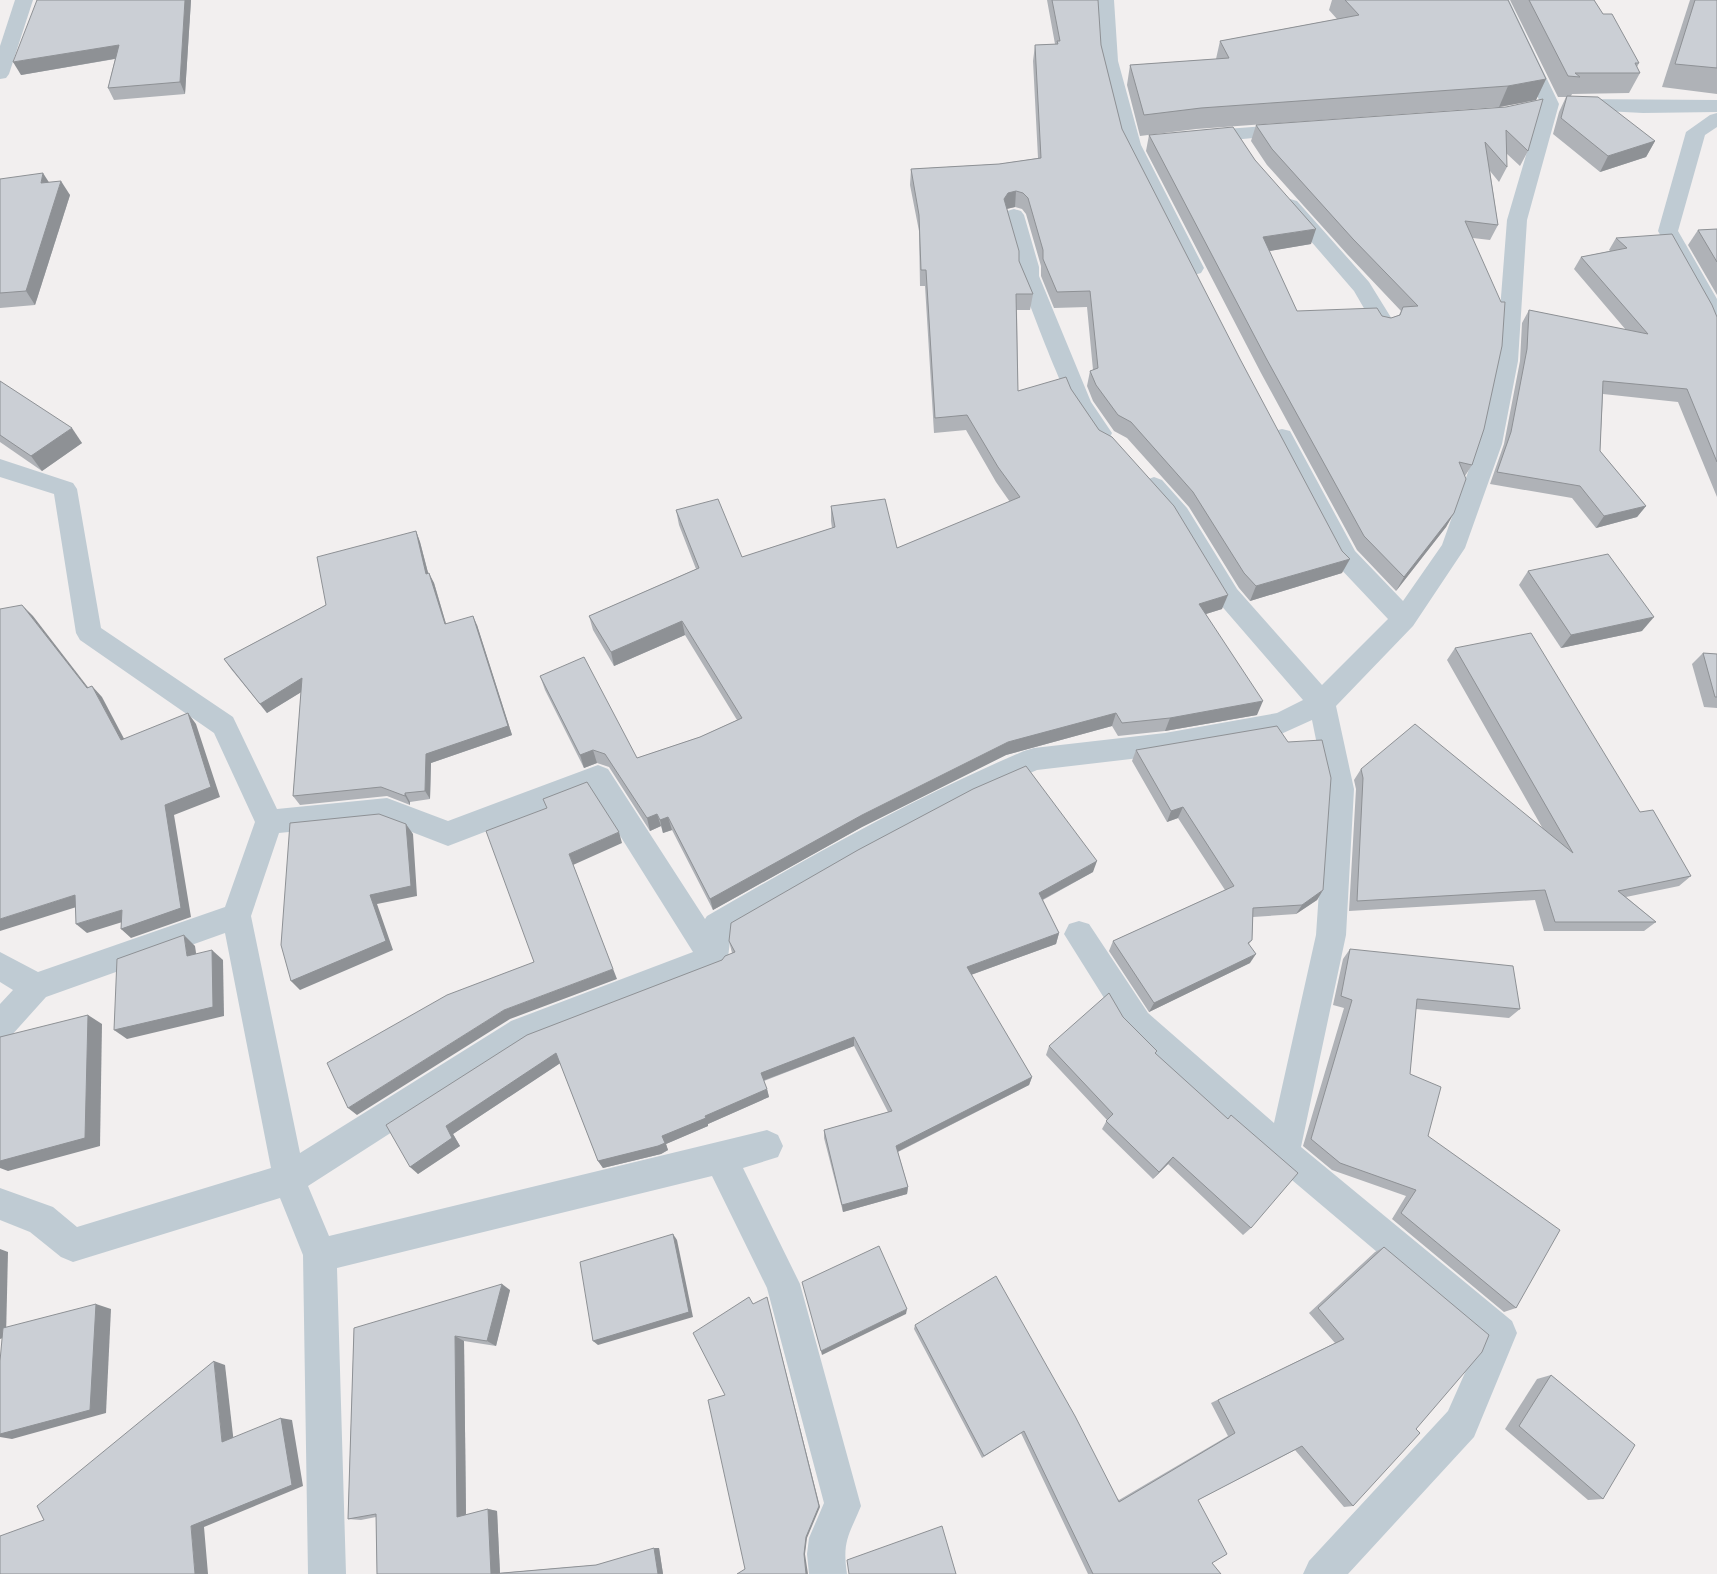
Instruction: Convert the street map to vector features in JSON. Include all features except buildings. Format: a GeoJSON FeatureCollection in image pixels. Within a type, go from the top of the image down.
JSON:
{"type":"FeatureCollection","features":[{"type":"Feature","properties":{"kind":"street"},"geometry":{"type":"LineString","coordinates":[[0,74],[3,57],[24,0]]}},
{"type":"Feature","properties":{"kind":"street"},"geometry":{"type":"LineString","coordinates":[[1105,0],[1108,61],[1140,144],[1204,287]]}},
{"type":"Feature","properties":{"kind":"street"},"geometry":{"type":"LineString","coordinates":[[713,958],[717,925],[847,850],[960,791],[1034,759],[1166,744],[1281,723],[1322,703],[1404,619],[1453,548],[1490,444],[1507,361],[1517,220],[1541,106],[1500,0]]}},
{"type":"Feature","properties":{"kind":"street"},"geometry":{"type":"LineString","coordinates":[[1541,106],[1643,108],[1717,106]]}},
{"type":"Feature","properties":{"kind":"street"},"geometry":{"type":"LineString","coordinates":[[1717,119],[1696,132],[1668,231],[1717,318]]}},
{"type":"Feature","properties":{"kind":"street"},"geometry":{"type":"LineString","coordinates":[[1178,140],[1312,129]]}},
{"type":"Feature","properties":{"kind":"street"},"geometry":{"type":"LineString","coordinates":[[1235,134],[1249,156]]}},
{"type":"Feature","properties":{"kind":"street"},"geometry":{"type":"LineString","coordinates":[[1278,192],[1362,287],[1384,324]]}},
{"type":"Feature","properties":{"kind":"street"},"geometry":{"type":"LineString","coordinates":[[1014,216],[1029,267],[1029,276],[1078,397],[1104,438],[1118,445]]}},
{"type":"Feature","properties":{"kind":"street"},"geometry":{"type":"LineString","coordinates":[[1270,415],[1346,558],[1404,619]]}},
{"type":"Feature","properties":{"kind":"street"},"geometry":{"type":"LineString","coordinates":[[1135,466],[1179,514],[1228,596],[1322,703],[1340,788],[1331,935],[1284,1153]]}},
{"type":"Feature","properties":{"kind":"street"},"geometry":{"type":"LineString","coordinates":[[0,468],[65,489],[89,633],[224,725],[269,822],[236,916],[288,1179],[320,1256],[327,1574]]}},
{"type":"Feature","properties":{"kind":"street"},"geometry":{"type":"LineString","coordinates":[[269,822],[386,810],[448,834],[598,777],[713,958]]}},
{"type":"Feature","properties":{"kind":"street"},"geometry":{"type":"LineString","coordinates":[[0,1026],[36,987],[236,916]]}},
{"type":"Feature","properties":{"kind":"street"},"geometry":{"type":"LineString","coordinates":[[1079,934],[1137,1023],[1284,1153],[1500,1334],[1461,1424],[1322,1574]]}},
{"type":"Feature","properties":{"kind":"street"},"geometry":{"type":"LineString","coordinates":[[0,1204],[41,1219],[74,1245],[288,1179],[522,1031],[713,958]]}},
{"type":"Feature","properties":{"kind":"street"},"geometry":{"type":"LineString","coordinates":[[0,966],[36,987]]}},
{"type":"Feature","properties":{"kind":"street"},"geometry":{"type":"LineString","coordinates":[[320,1256],[767,1146]]}},
{"type":"Feature","properties":{"kind":"street"},"geometry":{"type":"LineString","coordinates":[[720,1158],[783,1284],[843,1506],[830,1526],[824,1552],[828,1574]]}}]}
